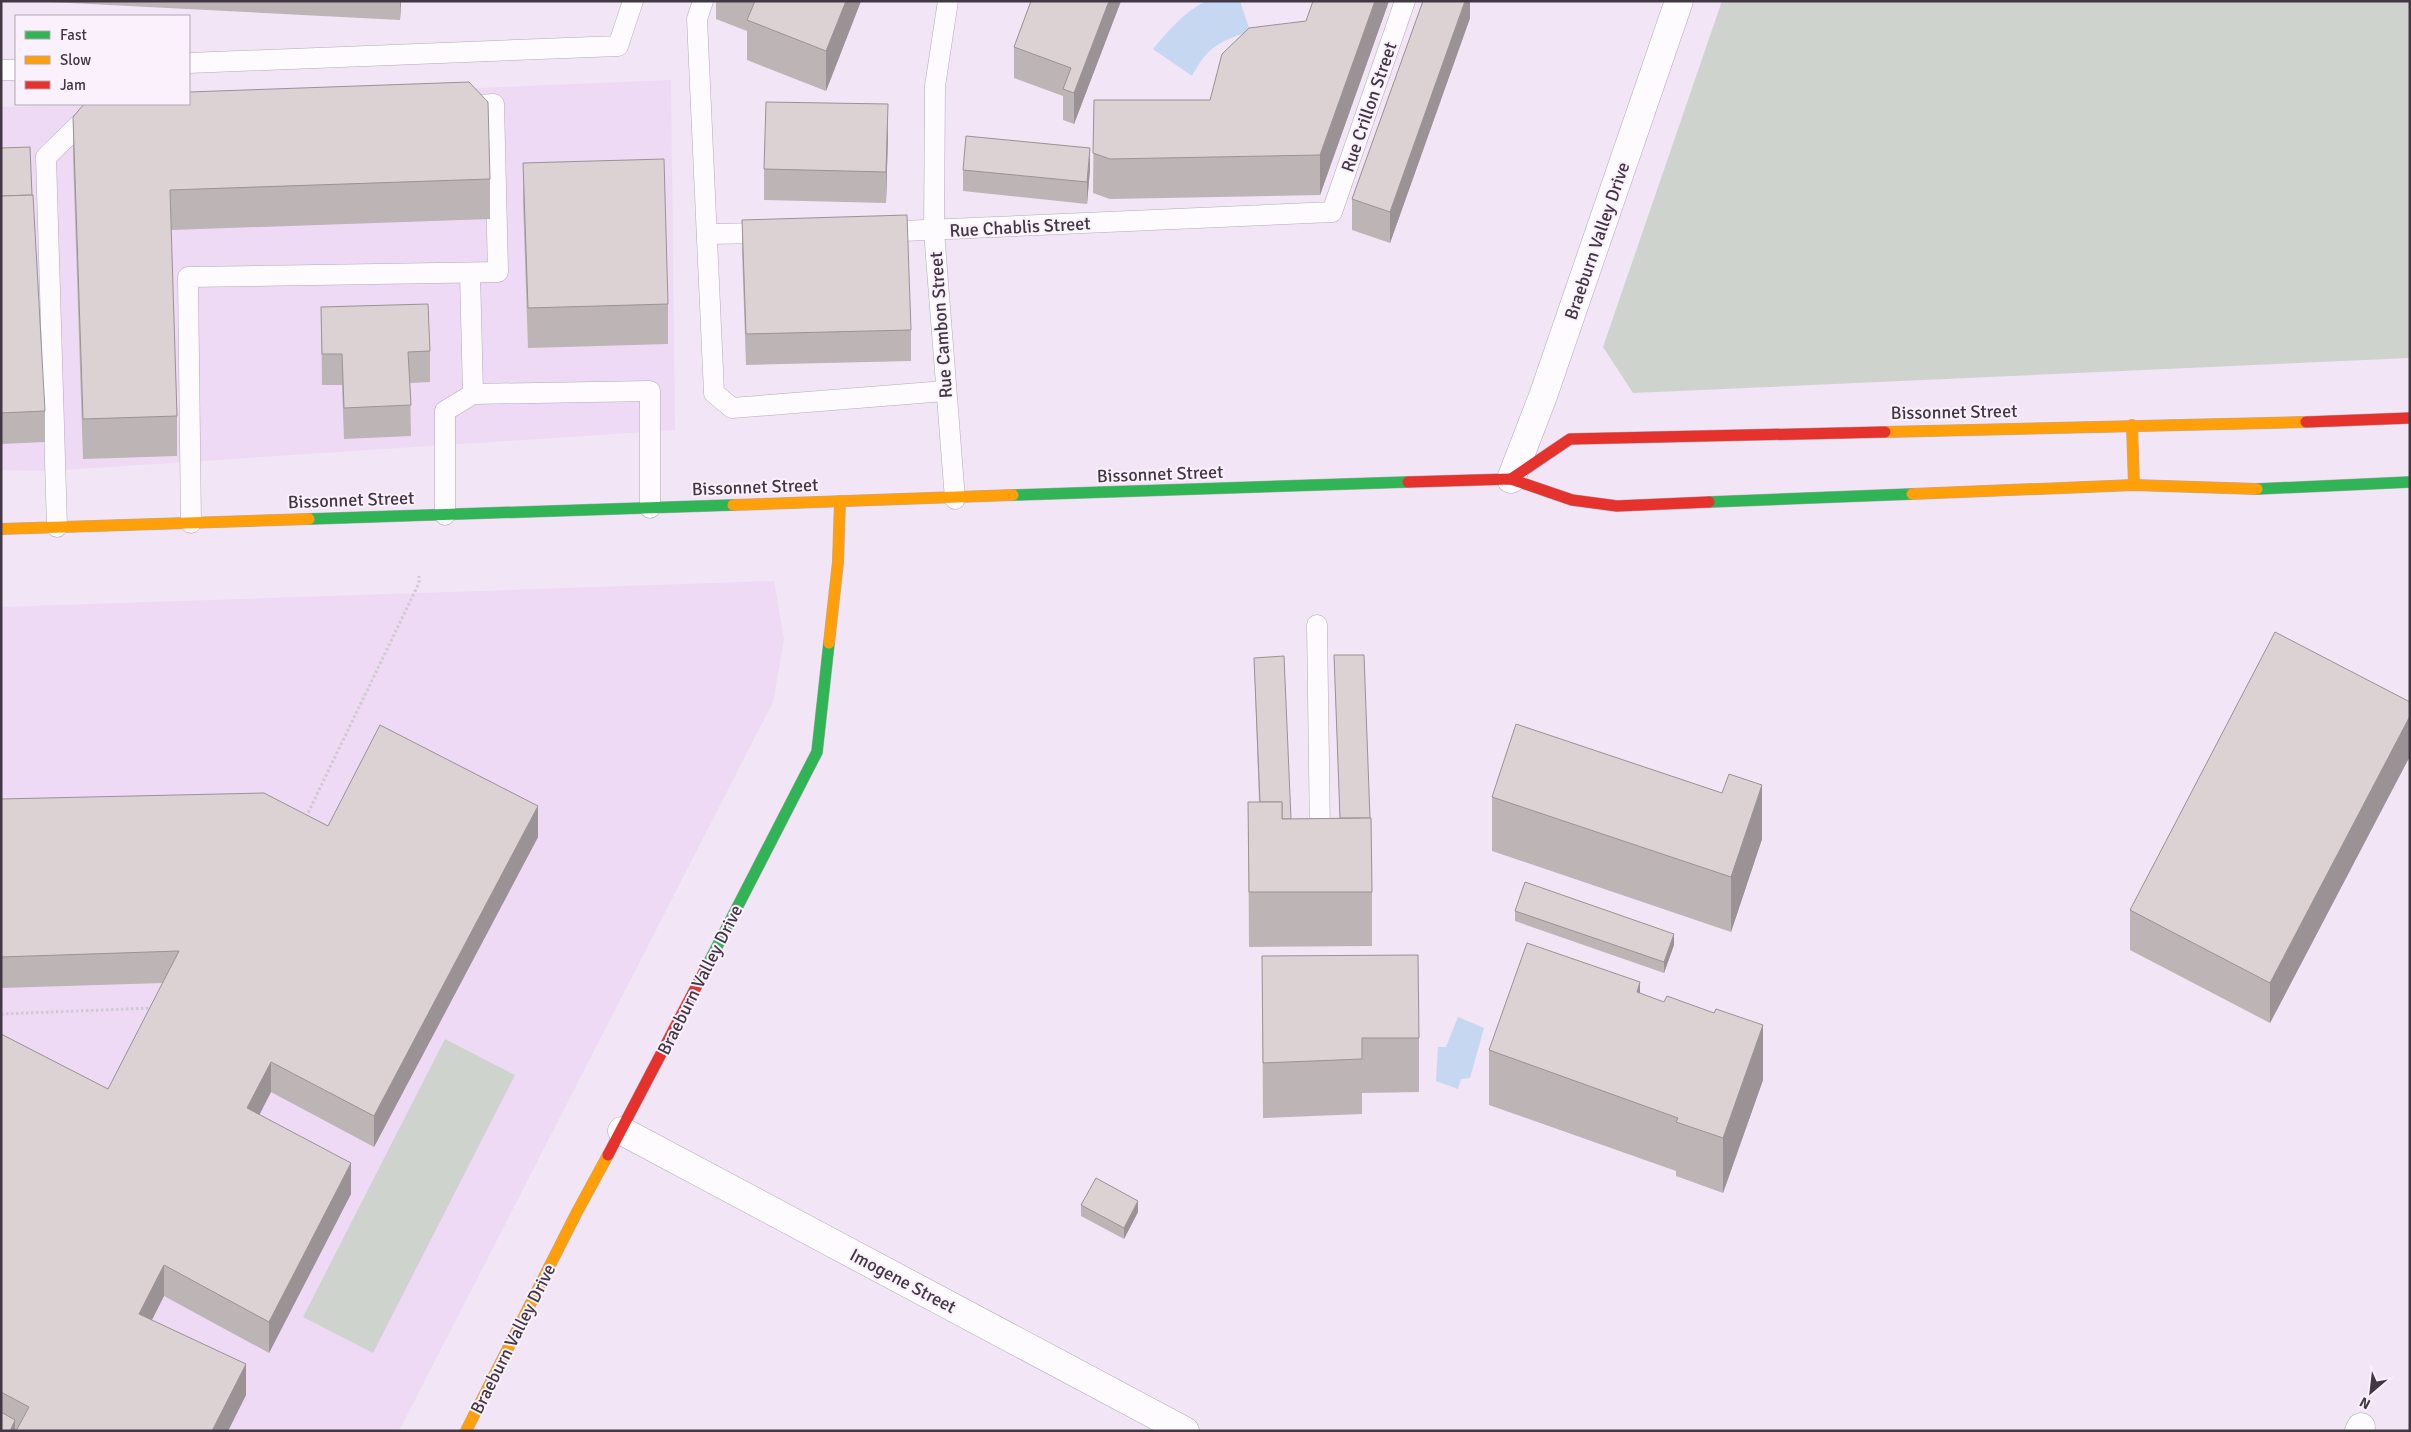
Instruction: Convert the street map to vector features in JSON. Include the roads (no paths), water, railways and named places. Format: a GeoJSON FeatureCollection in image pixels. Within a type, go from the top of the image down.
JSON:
{"type":"FeatureCollection","features":[{"type":"Feature","properties":{"kind":"main road","name":"Bissonnet Street"},"geometry":{"type":"LineString","coordinates":[[1511,479],[1570,439],[2132,425],[2290,423],[2410,418]]}},
{"type":"Feature","properties":{"kind":"main road"},"geometry":{"type":"LineString","coordinates":[[2132,425],[2134,485]]}},
{"type":"Feature","properties":{"kind":"main road","name":"Bissonnet Street"},"geometry":{"type":"LineString","coordinates":[[1,529],[840,501],[955,499],[1511,479],[1572,500],[1617,506],[2134,485],[2272,489],[2410,482]]}},
{"type":"Feature","properties":{"kind":"main road","name":"Braeburn Valley Drive"},"geometry":{"type":"LineString","coordinates":[[466,1431],[577,1212],[622,1131],[817,752],[838,562],[840,501]]}},
{"type":"Feature","properties":{"kind":"street","name":"Braeburn Valley Drive"},"geometry":{"type":"LineString","coordinates":[[1511,479],[1543,396],[1680,1]]}},
{"type":"Feature","properties":{"kind":"street","name":"Imogene Street"},"geometry":{"type":"LineString","coordinates":[[622,1131],[1185,1431]]}},
{"type":"Feature","properties":{"kind":"lane"},"geometry":{"type":"LineString","coordinates":[[190,63],[618,46],[633,1]]}},
{"type":"Feature","properties":{"kind":"lane"},"geometry":{"type":"LineString","coordinates":[[703,1],[697,19],[714,393],[732,408],[945,391]]}},
{"type":"Feature","properties":{"kind":"lane","name":"Rue Cambon Street"},"geometry":{"type":"LineString","coordinates":[[948,1],[934,86],[934,231],[945,391],[955,499]]}},
{"type":"Feature","properties":{"kind":"lane","name":"Rue Crillon Street"},"geometry":{"type":"LineString","coordinates":[[1332,212],[1405,1]]}},
{"type":"Feature","properties":{"kind":"lane"},"geometry":{"type":"LineString","coordinates":[[1,70],[15,70]]}},
{"type":"Feature","properties":{"kind":"lane"},"geometry":{"type":"LineString","coordinates":[[191,523],[188,277],[470,274],[498,272],[494,104],[445,106]]}},
{"type":"Feature","properties":{"kind":"lane"},"geometry":{"type":"LineString","coordinates":[[57,527],[46,157],[86,119],[115,118]]}},
{"type":"Feature","properties":{"kind":"lane","name":"Rue Chablis Street"},"geometry":{"type":"LineString","coordinates":[[865,232],[934,231],[1332,212]]}},
{"type":"Feature","properties":{"kind":"lane"},"geometry":{"type":"LineString","coordinates":[[707,234],[786,233]]}},
{"type":"Feature","properties":{"kind":"lane"},"geometry":{"type":"LineString","coordinates":[[470,274],[473,394]]}},
{"type":"Feature","properties":{"kind":"lane"},"geometry":{"type":"LineString","coordinates":[[445,515],[445,411],[473,394],[650,391],[650,508]]}},
{"type":"Feature","properties":{"kind":"lane"},"geometry":{"type":"LineString","coordinates":[[1316,625],[1320,833]]}},
{"type":"Feature","properties":{"kind":"water"},"geometry":{"type":"Polygon","coordinates":[[[1206,1],[1240,1],[1250,31],[1215,46],[1203,58],[1192,76],[1153,49],[1184,16],[1206,1]]]}},
{"type":"Feature","properties":{"kind":"water"},"geometry":{"type":"Polygon","coordinates":[[[1458,1017],[1484,1028],[1470,1078],[1461,1079],[1458,1089],[1436,1081],[1438,1047],[1446,1047],[1458,1017]]]}}]}
